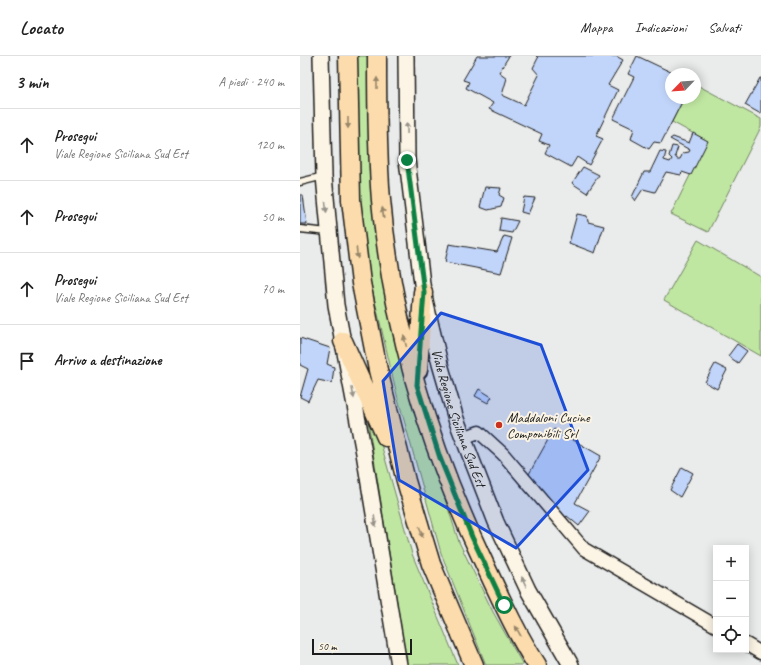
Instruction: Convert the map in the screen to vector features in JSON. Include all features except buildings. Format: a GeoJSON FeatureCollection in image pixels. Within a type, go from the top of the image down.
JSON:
{"type":"FeatureCollection","features":[{"type":"Feature","properties":{"kind":"main road"},"geometry":{"type":"LineString","coordinates":[[348,56],[351,200],[361,283],[378,370],[406,481],[431,564],[474,665]]}},
{"type":"Feature","properties":{"kind":"main road","name":"Viale Regione Siciliana Sud Est"},"geometry":{"type":"LineString","coordinates":[[377,56],[377,131],[381,201],[392,278],[402,328],[417,385],[440,458],[472,537],[504,605],[537,665]]}},
{"type":"Feature","properties":{"kind":"main road"},"geometry":{"type":"LineString","coordinates":[[417,385],[424,292]]}},
{"type":"Feature","properties":{"kind":"main road"},"geometry":{"type":"LineString","coordinates":[[343,341],[406,481]]}},
{"type":"Feature","properties":{"kind":"street"},"geometry":{"type":"LineString","coordinates":[[321,56],[324,176],[328,232],[336,305],[364,453],[399,665]]}},
{"type":"Feature","properties":{"kind":"street","name":"Viale Regione Siciliana Sud Est"},"geometry":{"type":"LineString","coordinates":[[406,56],[407,160],[424,292],[440,364],[463,438],[496,522],[528,590],[571,665]]}},
{"type":"Feature","properties":{"kind":"street"},"geometry":{"type":"LineString","coordinates":[[463,438],[479,432],[503,454],[584,549],[713,624]]}},
{"type":"Feature","properties":{"kind":"street"},"geometry":{"type":"LineString","coordinates":[[749,646],[761,653]]}},
{"type":"Feature","properties":{"kind":"lane"},"geometry":{"type":"LineString","coordinates":[[300,182],[324,176]]}},
{"type":"Feature","properties":{"kind":"lane"},"geometry":{"type":"LineString","coordinates":[[300,229],[328,232]]}},
{"type":"Feature","properties":{"kind":"highlighted area"},"geometry":{"type":"Polygon","coordinates":[[[441,313],[541,345],[588,470],[516,548],[399,480],[383,381],[441,313]]]}},
{"type":"Feature","properties":{"kind":"green space"},"geometry":{"type":"Polygon","coordinates":[[[356,56],[369,56],[410,391],[459,542],[493,612],[523,665],[486,665],[441,553],[397,395],[370,280],[360,200],[356,56]]]}},
{"type":"Feature","properties":{"kind":"green space"},"geometry":{"type":"Polygon","coordinates":[[[701,87],[761,119],[761,127],[708,232],[671,214],[707,141],[672,122],[681,104],[701,104],[701,87]]]}},
{"type":"Feature","properties":{"kind":"green space"},"geometry":{"type":"Polygon","coordinates":[[[698,240],[761,277],[761,356],[664,300],[698,240]]]}},
{"type":"Feature","properties":{"kind":"green space"},"geometry":{"type":"Polygon","coordinates":[[[374,419],[412,554],[458,665],[407,665],[368,421],[374,419]]]}},
{"type":"Feature","properties":{"kind":"place","name":"Maddaloni Cucine Componibili Srl"},"geometry":{"type":"Point","coordinates":[499,425]}},
{"type":"Feature","properties":{"kind":"route"},"geometry":{"type":"LineString","coordinates":[[407,160],[424,292],[417,385],[440,458],[472,537],[504,605]]}}]}
